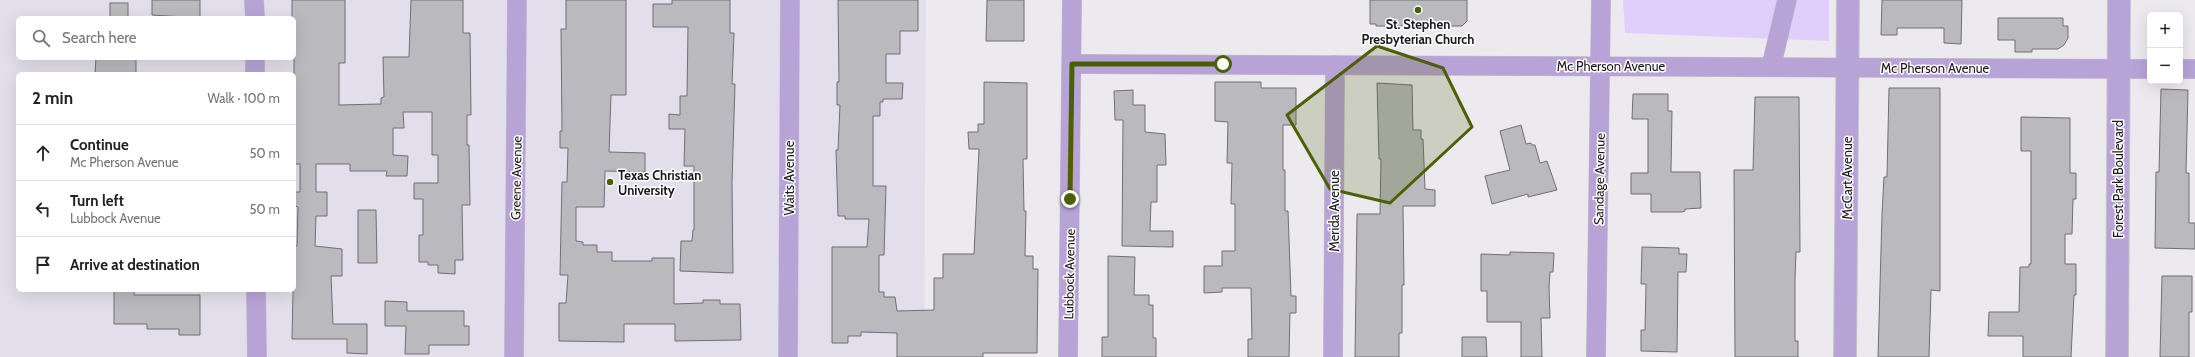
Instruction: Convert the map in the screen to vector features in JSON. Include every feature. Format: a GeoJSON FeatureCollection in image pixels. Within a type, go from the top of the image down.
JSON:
{"type":"FeatureCollection","features":[{"type":"Feature","properties":{"kind":"street"},"geometry":{"type":"LineString","coordinates":[[254,0],[255,16]]}},
{"type":"Feature","properties":{"kind":"street","name":"Greene Avenue"},"geometry":{"type":"LineString","coordinates":[[514,357],[518,0]]}},
{"type":"Feature","properties":{"kind":"street","name":"Waits Avenue"},"geometry":{"type":"LineString","coordinates":[[788,357],[790,0]]}},
{"type":"Feature","properties":{"kind":"street","name":"Lubbock Avenue"},"geometry":{"type":"LineString","coordinates":[[1068,357],[1072,0]]}},
{"type":"Feature","properties":{"kind":"street","name":"Sandage Avenue"},"geometry":{"type":"LineString","coordinates":[[1596,357],[1601,0]]}},
{"type":"Feature","properties":{"kind":"street"},"geometry":{"type":"LineString","coordinates":[[1771,67],[1787,0]]}},
{"type":"Feature","properties":{"kind":"street","name":"McCart Avenue"},"geometry":{"type":"LineString","coordinates":[[1846,357],[1848,0]]}},
{"type":"Feature","properties":{"kind":"street","name":"Forest Park Boulevard"},"geometry":{"type":"LineString","coordinates":[[2117,357],[2119,0]]}},
{"type":"Feature","properties":{"kind":"street"},"geometry":{"type":"LineString","coordinates":[[255,60],[255,72]]}},
{"type":"Feature","properties":{"kind":"street","name":"Mc Pherson Avenue"},"geometry":{"type":"LineString","coordinates":[[1072,64],[2147,69]]}},
{"type":"Feature","properties":{"kind":"street","name":"Merida Avenue"},"geometry":{"type":"LineString","coordinates":[[1333,357],[1335,65]]}},
{"type":"Feature","properties":{"kind":"street"},"geometry":{"type":"LineString","coordinates":[[2183,69],[2195,69]]}},
{"type":"Feature","properties":{"kind":"street"},"geometry":{"type":"LineString","coordinates":[[256,292],[256,357]]}},
{"type":"Feature","properties":{"kind":"highlighted area"},"geometry":{"type":"Polygon","coordinates":[[[1377,46],[1443,68],[1472,127],[1390,203],[1330,189],[1287,115],[1377,46]]]}},
{"type":"Feature","properties":{"kind":"shaded area","name":"Texas Christian University"},"geometry":{"type":"Polygon","coordinates":[[[0,0],[926,0],[924,357],[0,357],[0,0]]]}},
{"type":"Feature","properties":{"kind":"shaded area"},"geometry":{"type":"Polygon","coordinates":[[[1623,0],[1829,0],[1829,41],[1625,33],[1623,0]]]}},
{"type":"Feature","properties":{"kind":"building"},"geometry":{"type":"Polygon","coordinates":[[[152,0],[200,0],[200,16],[152,15],[152,0]]]}},
{"type":"Feature","properties":{"kind":"building"},"geometry":{"type":"Polygon","coordinates":[[[292,0],[345,0],[345,63],[339,63],[339,105],[381,104],[381,98],[384,97],[383,57],[409,57],[411,0],[463,0],[463,33],[470,33],[471,115],[467,115],[467,145],[469,145],[470,205],[462,205],[463,260],[455,260],[455,274],[438,273],[438,265],[428,265],[428,262],[419,262],[419,235],[423,235],[423,199],[414,199],[414,183],[438,183],[438,155],[432,155],[432,112],[403,112],[404,128],[393,128],[393,155],[408,156],[407,176],[386,176],[387,171],[350,171],[350,164],[316,164],[316,192],[327,192],[327,216],[316,216],[315,246],[342,249],[342,276],[331,276],[333,324],[367,324],[367,354],[347,353],[347,339],[292,339],[293,292],[296,292],[298,207],[296,206],[296,192],[300,192],[300,164],[296,164],[296,72],[294,72],[294,60],[296,60],[296,16],[292,16],[292,0]]]}},
{"type":"Feature","properties":{"kind":"building"},"geometry":{"type":"Polygon","coordinates":[[[566,0],[626,0],[626,95],[611,95],[609,152],[645,153],[645,172],[605,171],[604,207],[576,207],[576,241],[583,242],[583,245],[597,245],[597,252],[612,252],[612,261],[652,261],[652,258],[674,258],[674,304],[703,303],[703,300],[720,300],[720,304],[740,304],[741,340],[675,341],[675,324],[624,324],[624,342],[559,341],[559,303],[566,303],[568,275],[560,275],[562,182],[567,182],[568,148],[560,148],[560,131],[562,131],[561,29],[566,29],[566,0]]]}},
{"type":"Feature","properties":{"kind":"building"},"geometry":{"type":"Polygon","coordinates":[[[672,0],[730,0],[730,33],[734,33],[732,84],[735,84],[732,182],[733,273],[680,271],[681,241],[692,241],[694,230],[694,166],[684,166],[685,129],[669,129],[669,114],[680,115],[680,96],[687,96],[688,27],[653,27],[653,4],[672,4],[672,0]]]}},
{"type":"Feature","properties":{"kind":"building"},"geometry":{"type":"Polygon","coordinates":[[[838,0],[918,0],[918,31],[900,31],[900,54],[886,54],[886,83],[903,83],[902,99],[883,99],[883,102],[880,102],[880,116],[873,116],[873,186],[886,186],[884,255],[879,255],[879,292],[884,292],[884,297],[895,297],[897,311],[934,310],[934,278],[943,278],[943,254],[974,254],[979,149],[969,149],[968,132],[978,132],[978,124],[984,124],[984,82],[1027,83],[1027,159],[1023,159],[1024,211],[1026,211],[1025,256],[1033,256],[1033,269],[1038,269],[1037,353],[983,353],[983,357],[897,357],[897,333],[861,332],[861,336],[848,336],[848,343],[832,343],[832,247],[867,247],[869,219],[845,219],[845,216],[838,216],[836,150],[838,150],[840,105],[837,105],[837,82],[839,82],[838,0]]]}},
{"type":"Feature","properties":{"kind":"building"},"geometry":{"type":"Polygon","coordinates":[[[987,0],[1024,0],[1024,41],[986,41],[987,0]]]}},
{"type":"Feature","properties":{"kind":"building","name":"St. Stephen Presbyterian Church"},"geometry":{"type":"Polygon","coordinates":[[[1370,0],[1467,0],[1467,21],[1462,26],[1376,26],[1376,24],[1370,24],[1370,0]]]}},
{"type":"Feature","properties":{"kind":"building"},"geometry":{"type":"Polygon","coordinates":[[[1882,0],[1962,0],[1961,44],[1944,43],[1944,28],[1897,28],[1897,35],[1881,35],[1882,0]]]}},
{"type":"Feature","properties":{"kind":"building"},"geometry":{"type":"Polygon","coordinates":[[[110,3],[128,3],[128,16],[110,16],[110,3]]]}},
{"type":"Feature","properties":{"kind":"building"},"geometry":{"type":"Polygon","coordinates":[[[1998,18],[2063,18],[2063,26],[2068,26],[2068,38],[2064,45],[2058,49],[2032,49],[2032,52],[2015,52],[2015,40],[1998,40],[1998,18]]]}},
{"type":"Feature","properties":{"kind":"building"},"geometry":{"type":"Polygon","coordinates":[[[96,60],[136,60],[136,72],[95,72],[96,60]]]}},
{"type":"Feature","properties":{"kind":"building"},"geometry":{"type":"Polygon","coordinates":[[[1215,82],[1261,82],[1261,88],[1296,88],[1296,125],[1283,125],[1283,170],[1285,170],[1285,211],[1288,211],[1291,296],[1296,296],[1296,313],[1290,313],[1289,357],[1248,357],[1248,339],[1252,339],[1251,288],[1222,288],[1222,292],[1204,293],[1204,266],[1222,266],[1222,251],[1235,251],[1235,204],[1231,204],[1232,163],[1227,163],[1228,122],[1215,121],[1215,82]]]}},
{"type":"Feature","properties":{"kind":"building"},"geometry":{"type":"Polygon","coordinates":[[[1377,83],[1412,85],[1413,130],[1421,130],[1421,139],[1423,139],[1425,189],[1435,190],[1435,206],[1403,206],[1404,285],[1402,285],[1402,333],[1399,333],[1399,357],[1355,357],[1357,214],[1380,214],[1381,159],[1379,159],[1377,83]]]}},
{"type":"Feature","properties":{"kind":"building"},"geometry":{"type":"Polygon","coordinates":[[[1889,88],[1940,88],[1940,291],[1931,290],[1929,357],[1878,357],[1882,214],[1884,177],[1887,177],[1889,88]]]}},
{"type":"Feature","properties":{"kind":"building"},"geometry":{"type":"Polygon","coordinates":[[[2161,89],[2188,90],[2186,173],[2189,173],[2189,223],[2195,223],[2195,249],[2155,248],[2156,172],[2159,172],[2161,89]]]}},
{"type":"Feature","properties":{"kind":"building"},"geometry":{"type":"Polygon","coordinates":[[[1133,90],[1133,105],[1145,105],[1145,132],[1165,134],[1166,165],[1157,165],[1157,202],[1151,202],[1150,231],[1173,231],[1173,247],[1122,246],[1123,120],[1115,120],[1114,91],[1133,90]]]}},
{"type":"Feature","properties":{"kind":"building"},"geometry":{"type":"Polygon","coordinates":[[[1633,94],[1668,94],[1668,111],[1672,111],[1671,172],[1700,172],[1701,208],[1685,209],[1685,211],[1682,212],[1651,212],[1651,194],[1631,194],[1631,173],[1648,173],[1648,119],[1632,119],[1633,94]]]}},
{"type":"Feature","properties":{"kind":"building"},"geometry":{"type":"Polygon","coordinates":[[[1755,97],[1799,97],[1800,252],[1796,252],[1795,280],[1795,341],[1798,341],[1798,357],[1735,357],[1734,170],[1753,170],[1755,97]]]}},
{"type":"Feature","properties":{"kind":"building"},"geometry":{"type":"Polygon","coordinates":[[[2021,117],[2070,118],[2070,173],[2076,173],[2076,199],[2073,199],[2072,234],[2065,234],[2065,264],[2076,264],[2076,295],[2074,295],[2071,357],[2023,357],[2023,336],[1988,336],[1989,312],[2019,312],[2020,267],[2029,267],[2029,264],[2031,264],[2031,151],[2021,151],[2021,117]]]}},
{"type":"Feature","properties":{"kind":"building"},"geometry":{"type":"Polygon","coordinates":[[[1521,125],[1526,144],[1531,143],[1532,145],[1535,145],[1540,163],[1547,161],[1557,190],[1528,197],[1528,194],[1492,204],[1485,176],[1510,170],[1500,131],[1521,125]]]}},
{"type":"Feature","properties":{"kind":"building"},"geometry":{"type":"Polygon","coordinates":[[[358,210],[376,210],[377,263],[358,263],[358,210]]]}},
{"type":"Feature","properties":{"kind":"building"},"geometry":{"type":"Polygon","coordinates":[[[1642,247],[1679,248],[1679,254],[1687,254],[1686,272],[1678,272],[1677,352],[1641,351],[1641,330],[1645,330],[1646,284],[1641,284],[1642,247]]]}},
{"type":"Feature","properties":{"kind":"building"},"geometry":{"type":"Polygon","coordinates":[[[1510,252],[1554,253],[1553,272],[1550,272],[1549,287],[1550,318],[1541,318],[1542,357],[1521,357],[1521,322],[1487,322],[1487,291],[1481,291],[1481,254],[1510,255],[1510,252]]]}},
{"type":"Feature","properties":{"kind":"building"},"geometry":{"type":"Polygon","coordinates":[[[1108,256],[1135,257],[1134,295],[1149,295],[1149,305],[1153,305],[1153,338],[1156,338],[1156,357],[1102,357],[1102,337],[1108,337],[1108,256]]]}},
{"type":"Feature","properties":{"kind":"building"},"geometry":{"type":"Polygon","coordinates":[[[2162,276],[2192,276],[2192,312],[2189,312],[2189,357],[2160,357],[2162,276]]]}},
{"type":"Feature","properties":{"kind":"building"},"geometry":{"type":"Polygon","coordinates":[[[114,292],[134,292],[134,295],[200,295],[200,335],[179,335],[179,329],[147,329],[147,324],[114,324],[114,292]]]}},
{"type":"Feature","properties":{"kind":"building"},"geometry":{"type":"Polygon","coordinates":[[[385,301],[407,302],[407,311],[464,311],[464,326],[469,326],[469,345],[429,345],[429,354],[405,354],[406,326],[385,326],[385,301]]]}},
{"type":"Feature","properties":{"kind":"building"},"geometry":{"type":"Polygon","coordinates":[[[1462,337],[1486,337],[1487,357],[1462,357],[1462,337]]]}},
{"type":"Feature","properties":{"kind":"place","name":"St. Stephen Presbyterian Church"},"geometry":{"type":"Point","coordinates":[1418,10]}},
{"type":"Feature","properties":{"kind":"place","name":"Texas Christian University"},"geometry":{"type":"Point","coordinates":[610,182]}},
{"type":"Feature","properties":{"kind":"route"},"geometry":{"type":"LineString","coordinates":[[1070,199],[1072,64],[1223,64]]}}]}
